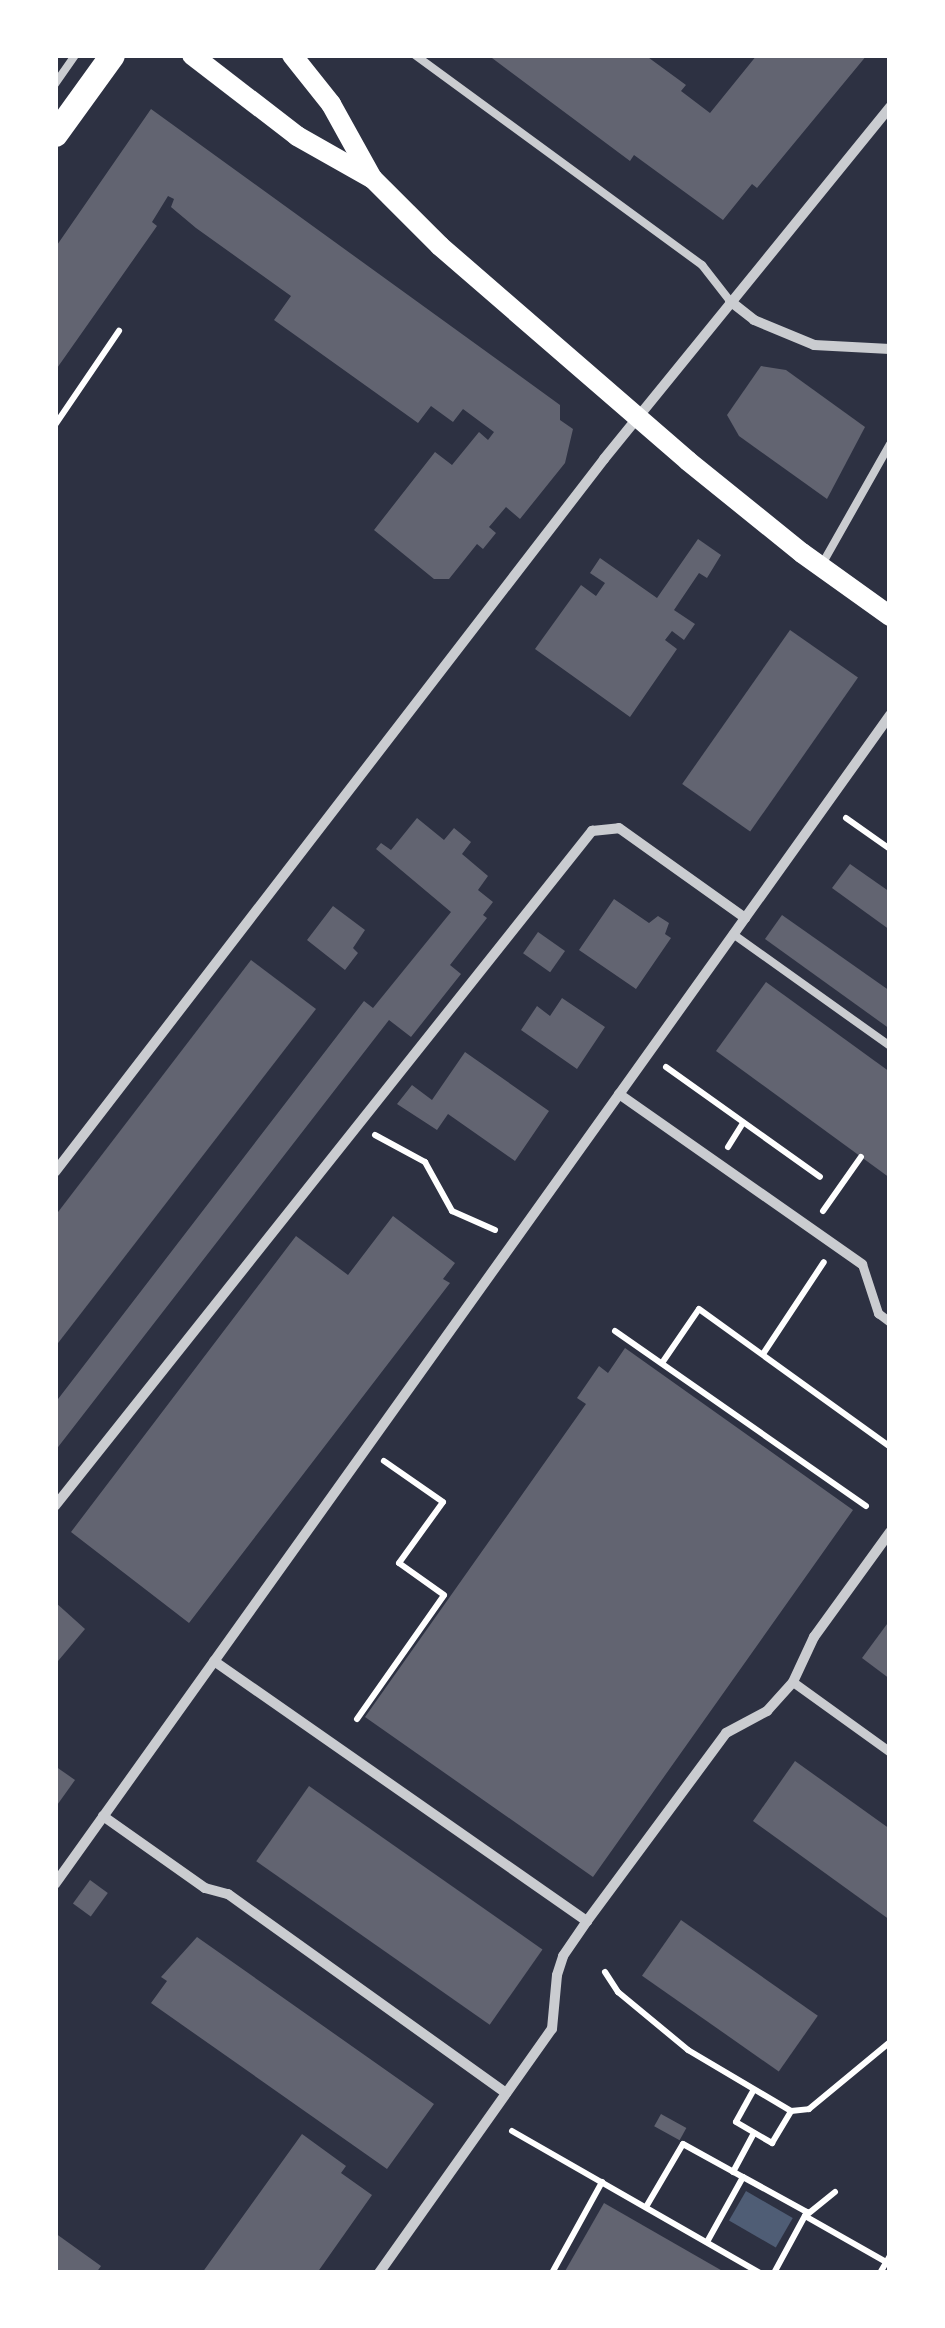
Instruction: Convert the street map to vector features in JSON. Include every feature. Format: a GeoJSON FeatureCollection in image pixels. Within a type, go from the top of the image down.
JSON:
{"type":"FeatureCollection","features":[{"type":"Feature","properties":{"kind":"main road"},"geometry":{"type":"LineString","coordinates":[[55,134],[112,55]]}},
{"type":"Feature","properties":{"kind":"main road"},"geometry":{"type":"LineString","coordinates":[[192,55],[297,136],[373,179]]}},
{"type":"Feature","properties":{"kind":"main road"},"geometry":{"type":"LineString","coordinates":[[292,55],[330,104],[373,179],[440,246],[640,417],[822,566],[890,616]]}},
{"type":"Feature","properties":{"kind":"street"},"geometry":{"type":"LineString","coordinates":[[55,1172],[252,911],[730,302],[890,107]]}},
{"type":"Feature","properties":{"kind":"street"},"geometry":{"type":"LineString","coordinates":[[730,302],[754,320],[814,346],[890,349]]}},
{"type":"Feature","properties":{"kind":"street"},"geometry":{"type":"LineString","coordinates":[[55,1884],[890,714]]}},
{"type":"Feature","properties":{"kind":"street"},"geometry":{"type":"LineString","coordinates":[[55,1506],[592,831],[618,828],[745,918]]}},
{"type":"Feature","properties":{"kind":"street"},"geometry":{"type":"LineString","coordinates":[[619,1094],[862,1264],[878,1313],[890,1322]]}},
{"type":"Feature","properties":{"kind":"street"},"geometry":{"type":"LineString","coordinates":[[379,2273],[552,2029],[557,1975],[564,1956],[588,1920],[726,1733],[768,1711],[793,1682],[814,1637],[890,1532]]}},
{"type":"Feature","properties":{"kind":"street"},"geometry":{"type":"LineString","coordinates":[[214,1661],[588,1920]]}},
{"type":"Feature","properties":{"kind":"street"},"geometry":{"type":"LineString","coordinates":[[793,1682],[890,1752]]}},
{"type":"Feature","properties":{"kind":"street"},"geometry":{"type":"LineString","coordinates":[[103,1816],[205,1888],[228,1894],[506,2094]]}},
{"type":"Feature","properties":{"kind":"lane"},"geometry":{"type":"LineString","coordinates":[[55,84],[75,55]]}},
{"type":"Feature","properties":{"kind":"lane"},"geometry":{"type":"LineString","coordinates":[[415,55],[702,265],[730,302]]}},
{"type":"Feature","properties":{"kind":"lane"},"geometry":{"type":"LineString","coordinates":[[822,566],[890,444]]}},
{"type":"Feature","properties":{"kind":"lane"},"geometry":{"type":"LineString","coordinates":[[733,934],[890,1046]]}},
{"type":"Feature","properties":{"kind":"path"},"geometry":{"type":"LineString","coordinates":[[55,425],[119,331]]}},
{"type":"Feature","properties":{"kind":"path"},"geometry":{"type":"LineString","coordinates":[[846,818],[890,849]]}},
{"type":"Feature","properties":{"kind":"path"},"geometry":{"type":"LineString","coordinates":[[666,1067],[820,1177]]}},
{"type":"Feature","properties":{"kind":"path"},"geometry":{"type":"LineString","coordinates":[[374,1134],[425,1162],[452,1211],[495,1230]]}},
{"type":"Feature","properties":{"kind":"path"},"geometry":{"type":"LineString","coordinates":[[811,1228],[861,1157]]}},
{"type":"Feature","properties":{"kind":"path"},"geometry":{"type":"LineString","coordinates":[[763,1354],[836,1245]]}},
{"type":"Feature","properties":{"kind":"path"},"geometry":{"type":"LineString","coordinates":[[662,1364],[699,1309],[890,1446]]}},
{"type":"Feature","properties":{"kind":"path"},"geometry":{"type":"LineString","coordinates":[[615,1330],[866,1506]]}},
{"type":"Feature","properties":{"kind":"path"},"geometry":{"type":"LineString","coordinates":[[357,1718],[444,1595],[399,1563],[443,1502],[384,1461]]}},
{"type":"Feature","properties":{"kind":"path"},"geometry":{"type":"LineString","coordinates":[[605,1972],[618,1992],[688,2050],[791,2111],[809,2109],[890,2042]]}},
{"type":"Feature","properties":{"kind":"path"},"geometry":{"type":"LineString","coordinates":[[753,2091],[736,2122],[772,2143],[791,2111]]}},
{"type":"Feature","properties":{"kind":"path"},"geometry":{"type":"LineString","coordinates":[[512,2132],[760,2273]]}},
{"type":"Feature","properties":{"kind":"path"},"geometry":{"type":"LineString","coordinates":[[734,2172],[754,2133]]}},
{"type":"Feature","properties":{"kind":"path"},"geometry":{"type":"LineString","coordinates":[[646,2207],[683,2144],[807,2212],[774,2273]]}},
{"type":"Feature","properties":{"kind":"path"},"geometry":{"type":"LineString","coordinates":[[707,2242],[743,2177]]}},
{"type":"Feature","properties":{"kind":"path"},"geometry":{"type":"LineString","coordinates":[[552,2273],[602,2182]]}},
{"type":"Feature","properties":{"kind":"path"},"geometry":{"type":"LineString","coordinates":[[804,2216],[834,2192]]}},
{"type":"Feature","properties":{"kind":"path"},"geometry":{"type":"LineString","coordinates":[[804,2216],[888,2259],[880,2273]]}},
{"type":"Feature","properties":{"kind":"water"},"geometry":{"type":"Polygon","coordinates":[[[746,2191],[793,2218],[776,2247],[729,2220],[746,2191]]]}},
{"type":"Feature","properties":{"kind":"building"},"geometry":{"type":"Polygon","coordinates":[[[488,55],[645,55],[686,85],[681,91],[710,113],[757,55],[867,55],[757,188],[752,184],[723,220],[634,155],[630,161],[488,55]]]}},
{"type":"Feature","properties":{"kind":"building"},"geometry":{"type":"Polygon","coordinates":[[[151,109],[560,405],[560,420],[573,429],[565,463],[520,519],[506,507],[489,527],[496,533],[483,549],[477,544],[449,579],[434,579],[374,530],[435,452],[452,465],[479,432],[488,440],[494,432],[463,409],[453,422],[431,406],[418,423],[274,320],[291,296],[196,228],[171,207],[174,199],[168,196],[152,222],[157,226],[55,371],[55,248],[151,109]]]}},
{"type":"Feature","properties":{"kind":"building"},"geometry":{"type":"Polygon","coordinates":[[[761,366],[786,370],[865,427],[827,499],[739,436],[727,415],[761,366]]]}},
{"type":"Feature","properties":{"kind":"building"},"geometry":{"type":"Polygon","coordinates":[[[698,539],[721,555],[707,578],[699,573],[674,610],[695,624],[684,640],[672,631],[665,640],[677,649],[630,717],[535,649],[581,585],[596,596],[605,583],[590,573],[600,558],[657,598],[698,539]]]}},
{"type":"Feature","properties":{"kind":"building"},"geometry":{"type":"Polygon","coordinates":[[[790,630],[858,678],[750,832],[682,784],[790,630]]]}},
{"type":"Feature","properties":{"kind":"building"},"geometry":{"type":"Polygon","coordinates":[[[417,818],[444,840],[454,828],[471,842],[462,854],[488,876],[478,890],[493,902],[483,915],[487,918],[450,965],[461,974],[411,1037],[389,1020],[55,1451],[55,1403],[364,1001],[373,1008],[451,912],[376,849],[381,843],[391,850],[417,818]]]}},
{"type":"Feature","properties":{"kind":"building"},"geometry":{"type":"Polygon","coordinates":[[[850,864],[890,892],[890,930],[832,888],[850,864]]]}},
{"type":"Feature","properties":{"kind":"building"},"geometry":{"type":"Polygon","coordinates":[[[614,899],[649,923],[658,916],[669,923],[665,934],[671,938],[636,989],[579,950],[614,899]]]}},
{"type":"Feature","properties":{"kind":"building"},"geometry":{"type":"Polygon","coordinates":[[[333,906],[365,930],[353,948],[358,953],[345,970],[307,940],[333,906]]]}},
{"type":"Feature","properties":{"kind":"building"},"geometry":{"type":"Polygon","coordinates":[[[782,915],[890,991],[890,1029],[765,939],[782,915]]]}},
{"type":"Feature","properties":{"kind":"building"},"geometry":{"type":"Polygon","coordinates":[[[538,932],[565,951],[550,972],[523,953],[538,932]]]}},
{"type":"Feature","properties":{"kind":"building"},"geometry":{"type":"Polygon","coordinates":[[[251,960],[316,1009],[55,1347],[55,1216],[251,960]]]}},
{"type":"Feature","properties":{"kind":"building"},"geometry":{"type":"Polygon","coordinates":[[[766,982],[890,1072],[890,1178],[716,1051],[766,982]]]}},
{"type":"Feature","properties":{"kind":"building"},"geometry":{"type":"Polygon","coordinates":[[[562,998],[605,1027],[577,1069],[521,1030],[537,1006],[550,1016],[562,998]]]}},
{"type":"Feature","properties":{"kind":"building"},"geometry":{"type":"Polygon","coordinates":[[[465,1052],[549,1111],[515,1161],[448,1114],[437,1130],[397,1104],[412,1085],[432,1100],[465,1052]]]}},
{"type":"Feature","properties":{"kind":"building"},"geometry":{"type":"Polygon","coordinates":[[[393,1216],[455,1263],[443,1279],[450,1283],[189,1623],[71,1532],[296,1236],[348,1275],[393,1216]]]}},
{"type":"Feature","properties":{"kind":"building"},"geometry":{"type":"Polygon","coordinates":[[[625,1348],[853,1510],[593,1877],[365,1717],[586,1404],[577,1398],[599,1366],[608,1373],[625,1348]]]}},
{"type":"Feature","properties":{"kind":"building"},"geometry":{"type":"Polygon","coordinates":[[[55,1602],[85,1629],[58,1661],[55,1659],[55,1602]]]}},
{"type":"Feature","properties":{"kind":"building"},"geometry":{"type":"Polygon","coordinates":[[[890,1620],[890,1679],[862,1658],[890,1620]]]}},
{"type":"Feature","properties":{"kind":"building"},"geometry":{"type":"Polygon","coordinates":[[[795,1761],[890,1829],[890,1920],[753,1821],[795,1761]]]}},
{"type":"Feature","properties":{"kind":"building"},"geometry":{"type":"Polygon","coordinates":[[[55,1766],[75,1780],[55,1808],[55,1766]]]}},
{"type":"Feature","properties":{"kind":"building"},"geometry":{"type":"Polygon","coordinates":[[[309,1786],[542,1949],[490,2025],[256,1861],[309,1786]]]}},
{"type":"Feature","properties":{"kind":"building"},"geometry":{"type":"Polygon","coordinates":[[[90,1880],[108,1893],[91,1916],[73,1903],[90,1880]]]}},
{"type":"Feature","properties":{"kind":"building"},"geometry":{"type":"Polygon","coordinates":[[[681,1920],[818,2016],[779,2071],[642,1976],[681,1920]]]}},
{"type":"Feature","properties":{"kind":"building"},"geometry":{"type":"Polygon","coordinates":[[[197,1937],[434,2104],[387,2169],[151,2003],[167,1981],[161,1977],[197,1937]]]}},
{"type":"Feature","properties":{"kind":"building"},"geometry":{"type":"Polygon","coordinates":[[[661,2114],[686,2128],[680,2140],[654,2126],[661,2114]]]}},
{"type":"Feature","properties":{"kind":"building"},"geometry":{"type":"Polygon","coordinates":[[[302,2134],[346,2166],[341,2173],[372,2195],[317,2273],[202,2273],[302,2134]]]}},
{"type":"Feature","properties":{"kind":"building"},"geometry":{"type":"Polygon","coordinates":[[[604,2203],[726,2273],[564,2273],[604,2203]]]}},
{"type":"Feature","properties":{"kind":"building"},"geometry":{"type":"Polygon","coordinates":[[[55,2233],[101,2266],[96,2273],[55,2273],[55,2233]]]}}]}
